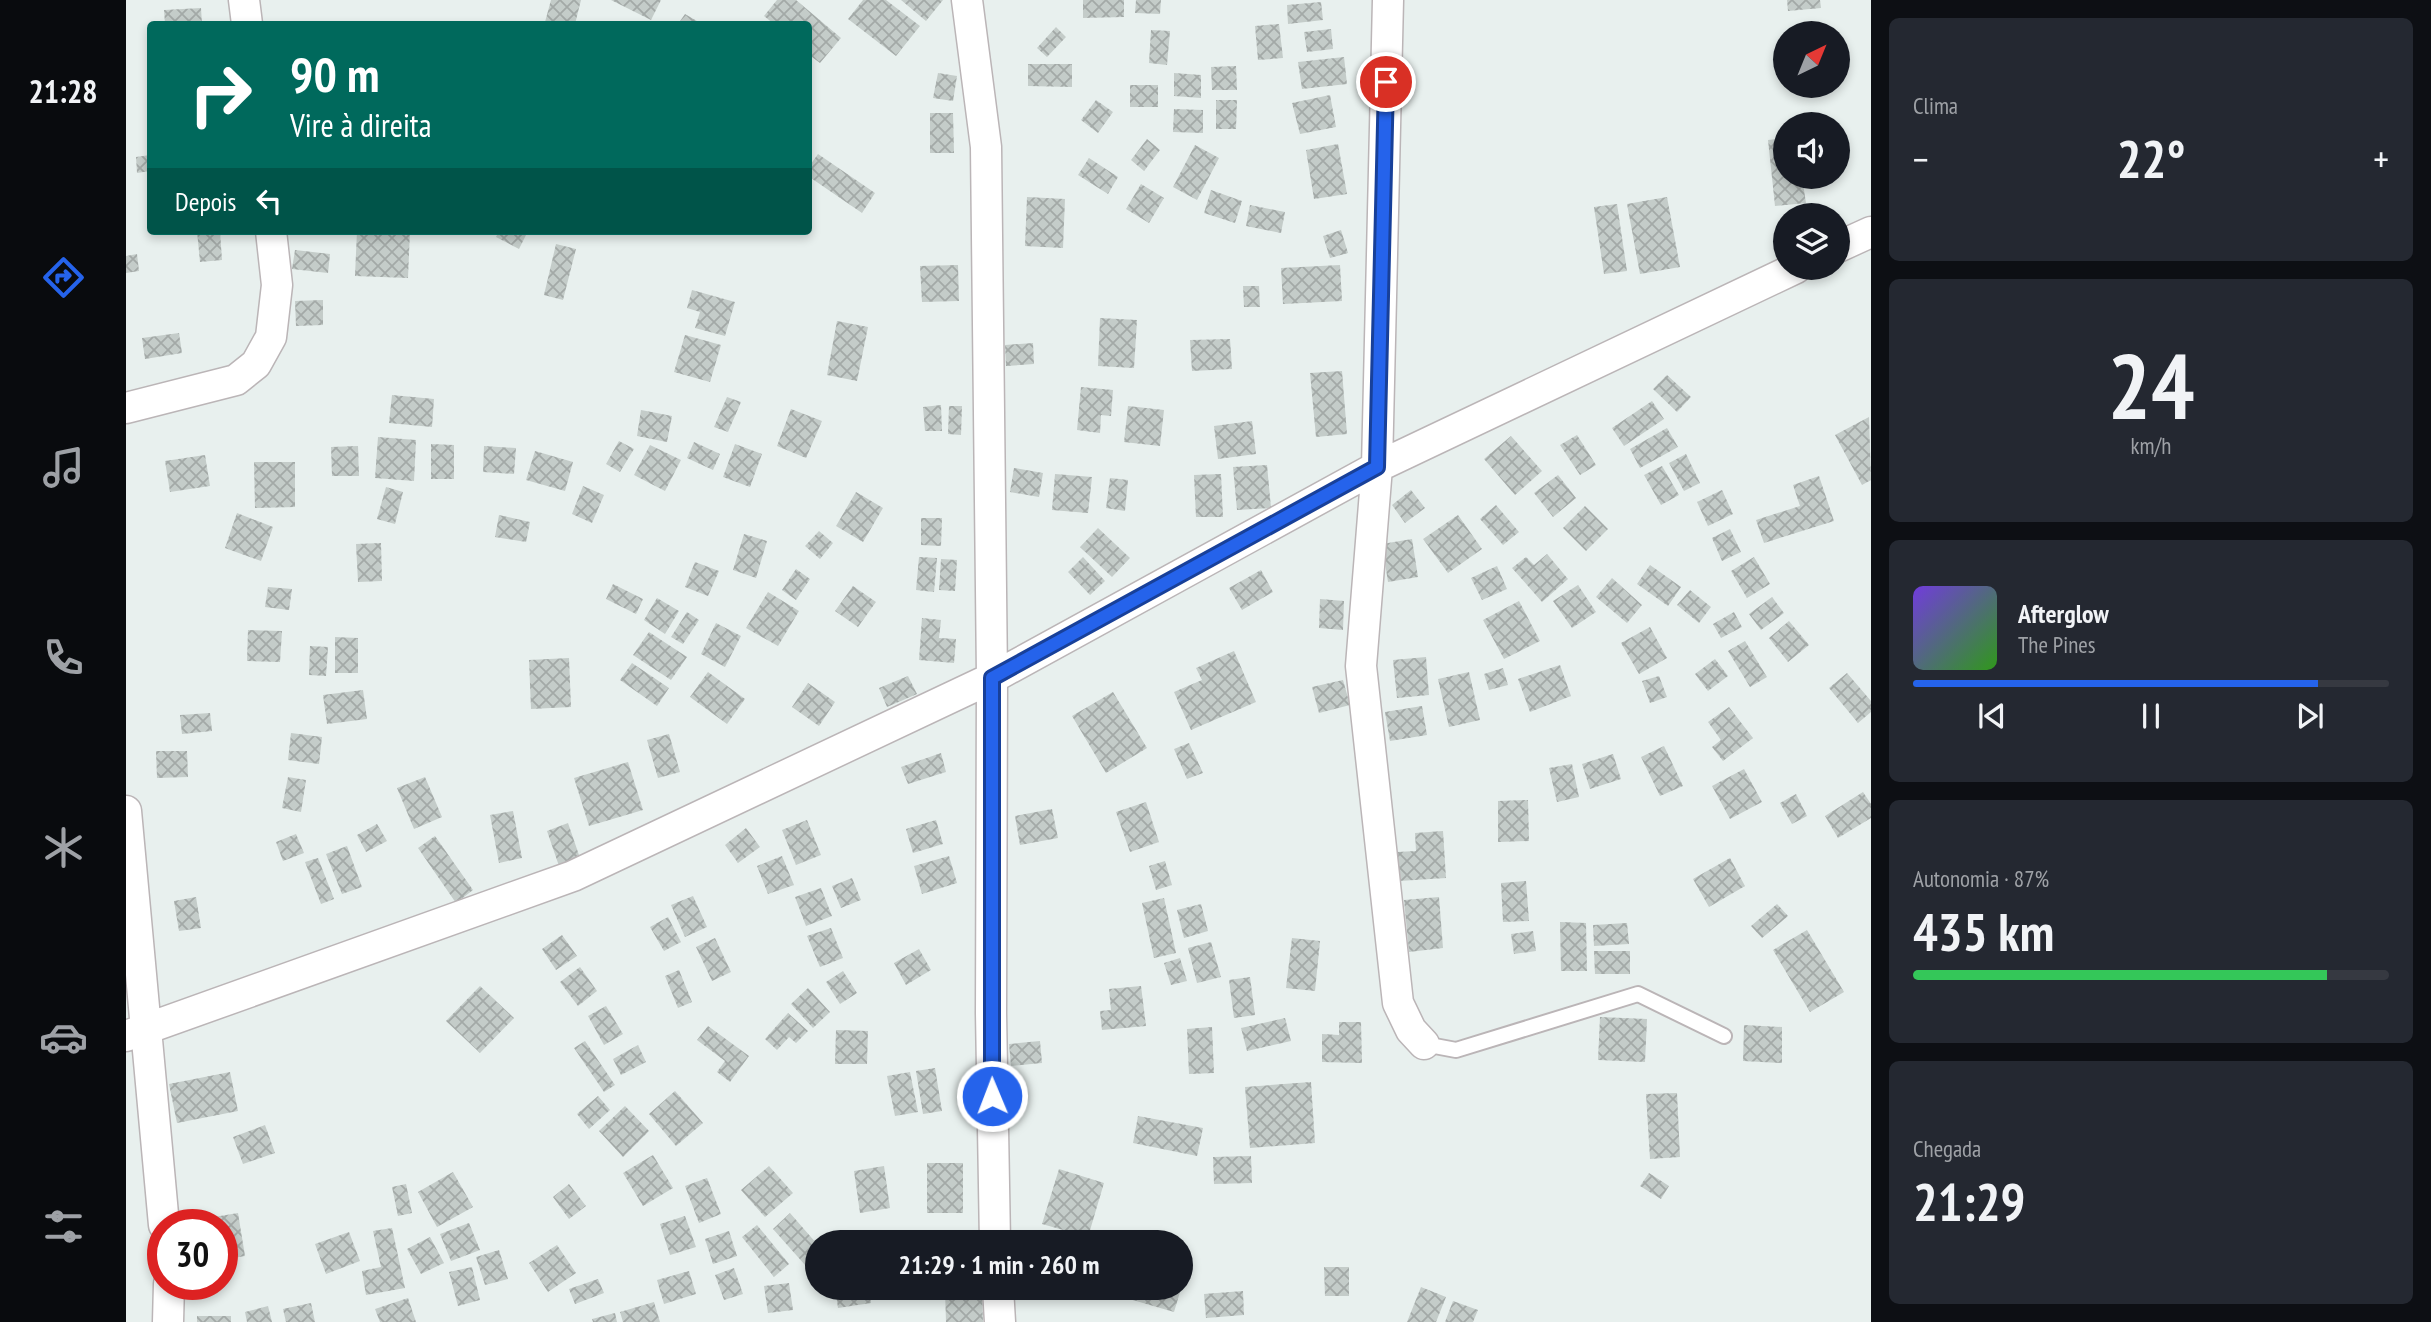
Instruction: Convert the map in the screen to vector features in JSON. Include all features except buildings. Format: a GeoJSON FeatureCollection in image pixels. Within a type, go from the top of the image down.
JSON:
{"type":"FeatureCollection","features":[{"type":"Feature","properties":{"kind":"street"},"geometry":{"type":"LineString","coordinates":[[244,0],[247,21]]}},
{"type":"Feature","properties":{"kind":"street"},"geometry":{"type":"LineString","coordinates":[[967,0],[986,147],[995,1230]]}},
{"type":"Feature","properties":{"kind":"street"},"geometry":{"type":"LineString","coordinates":[[1388,0],[1377,467],[1361,666],[1398,1003],[1411,1030],[1424,1044]]}},
{"type":"Feature","properties":{"kind":"street"},"geometry":{"type":"LineString","coordinates":[[1850,242],[1871,232]]}},
{"type":"Feature","properties":{"kind":"street"},"geometry":{"type":"LineString","coordinates":[[126,408],[236,380],[256,364],[271,338],[277,285],[271,235]]}},
{"type":"Feature","properties":{"kind":"street"},"geometry":{"type":"LineString","coordinates":[[137,1032],[572,876],[992,678],[1377,467],[1773,279]]}},
{"type":"Feature","properties":{"kind":"street"},"geometry":{"type":"LineString","coordinates":[[126,811],[137,1032],[162,1209]]}},
{"type":"Feature","properties":{"kind":"street"},"geometry":{"type":"LineString","coordinates":[[168,1322],[169,1300]]}},
{"type":"Feature","properties":{"kind":"street"},"geometry":{"type":"LineString","coordinates":[[999,1300],[1000,1322]]}},
{"type":"Feature","properties":{"kind":"lane"},"geometry":{"type":"LineString","coordinates":[[1424,1044],[1456,1050],[1638,994],[1724,1036]]}},
{"type":"Feature","properties":{"kind":"route"},"geometry":{"type":"LineString","coordinates":[[992,1096],[992,678],[1377,467],[1386,82]]}}]}
